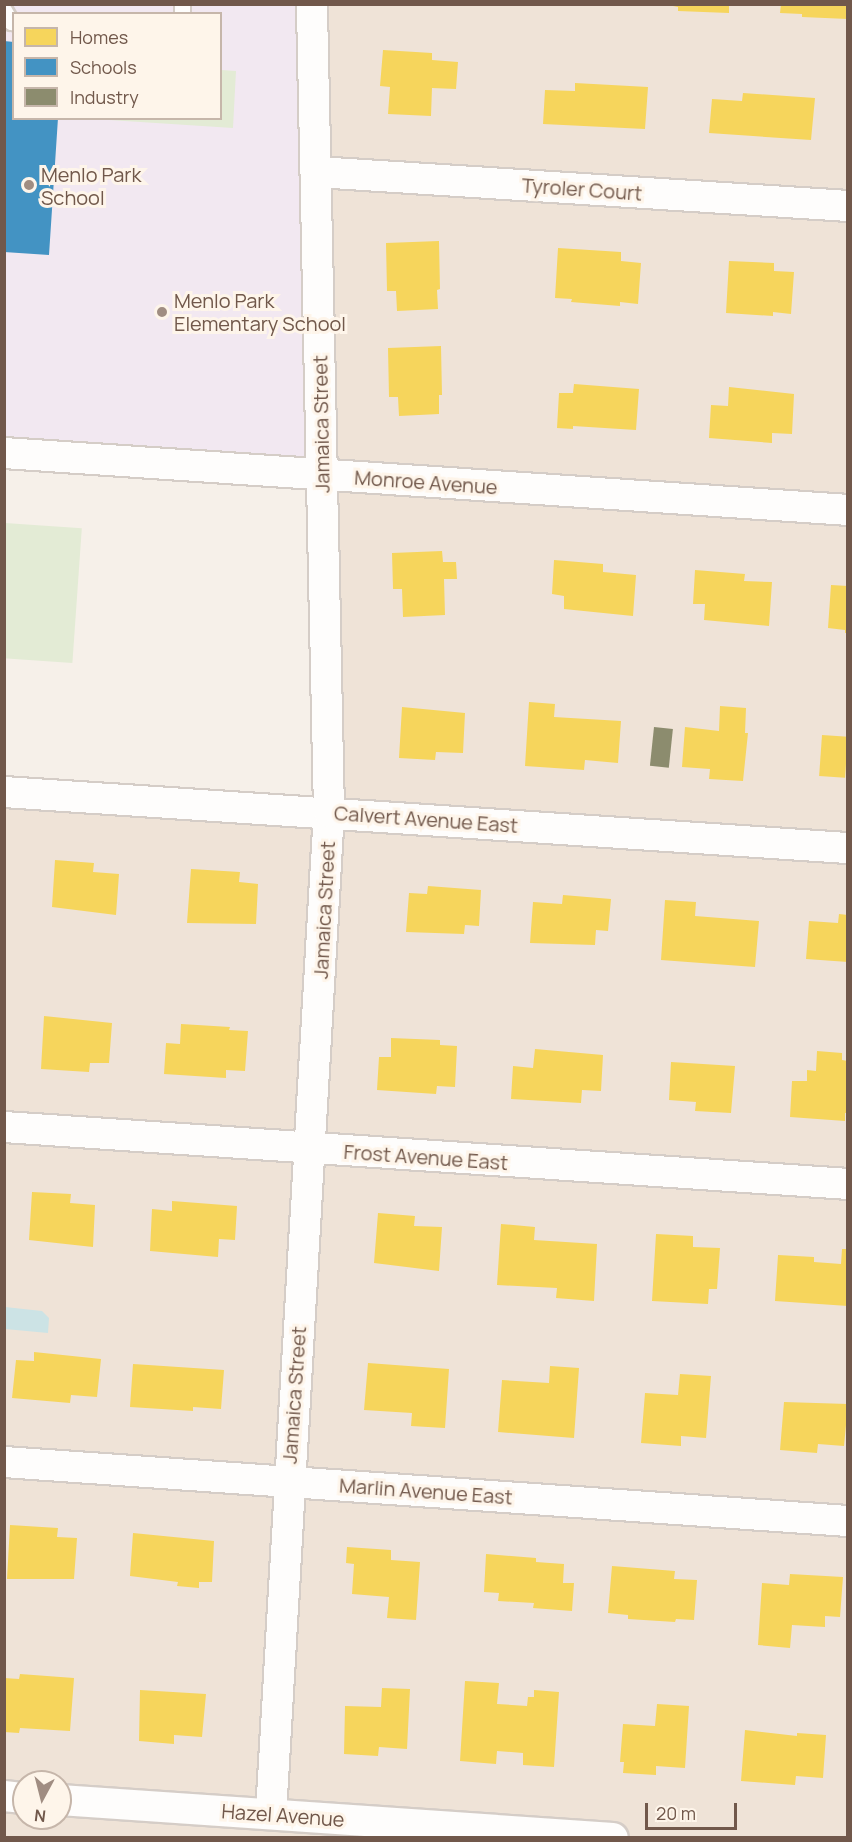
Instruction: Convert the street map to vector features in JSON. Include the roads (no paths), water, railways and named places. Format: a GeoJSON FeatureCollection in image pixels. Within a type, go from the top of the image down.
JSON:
{"type":"FeatureCollection","features":[{"type":"Feature","properties":{"kind":"street","name":"Jamaica Street"},"geometry":{"type":"LineString","coordinates":[[271,1814],[329,812],[312,4]]}},
{"type":"Feature","properties":{"kind":"street","name":"Tyroler Court"},"geometry":{"type":"LineString","coordinates":[[317,171],[848,206]]}},
{"type":"Feature","properties":{"kind":"street","name":"Monroe Avenue"},"geometry":{"type":"LineString","coordinates":[[4,453],[848,510]]}},
{"type":"Feature","properties":{"kind":"street","name":"Calvert Avenue East"},"geometry":{"type":"LineString","coordinates":[[4,792],[848,848]]}},
{"type":"Feature","properties":{"kind":"street","name":"Frost Avenue East"},"geometry":{"type":"LineString","coordinates":[[4,1126],[310,1149],[848,1184]]}},
{"type":"Feature","properties":{"kind":"street","name":"Marlin Avenue East"},"geometry":{"type":"LineString","coordinates":[[4,1462],[848,1521]]}},
{"type":"Feature","properties":{"kind":"street","name":"Hazel Avenue"},"geometry":{"type":"LineString","coordinates":[[72,1801],[613,1838]]}},
{"type":"Feature","properties":{"kind":"water"},"geometry":{"type":"Polygon","coordinates":[[[5,1307],[42,1311],[49,1318],[48,1333],[5,1329],[5,1307]]]}},
{"type":"Feature","properties":{"kind":"place","name":"Menlo Park School"},"geometry":{"type":"Point","coordinates":[29,185]}},
{"type":"Feature","properties":{"kind":"place","name":"Menlo Park Elementary School"},"geometry":{"type":"Point","coordinates":[162,312]}}]}
